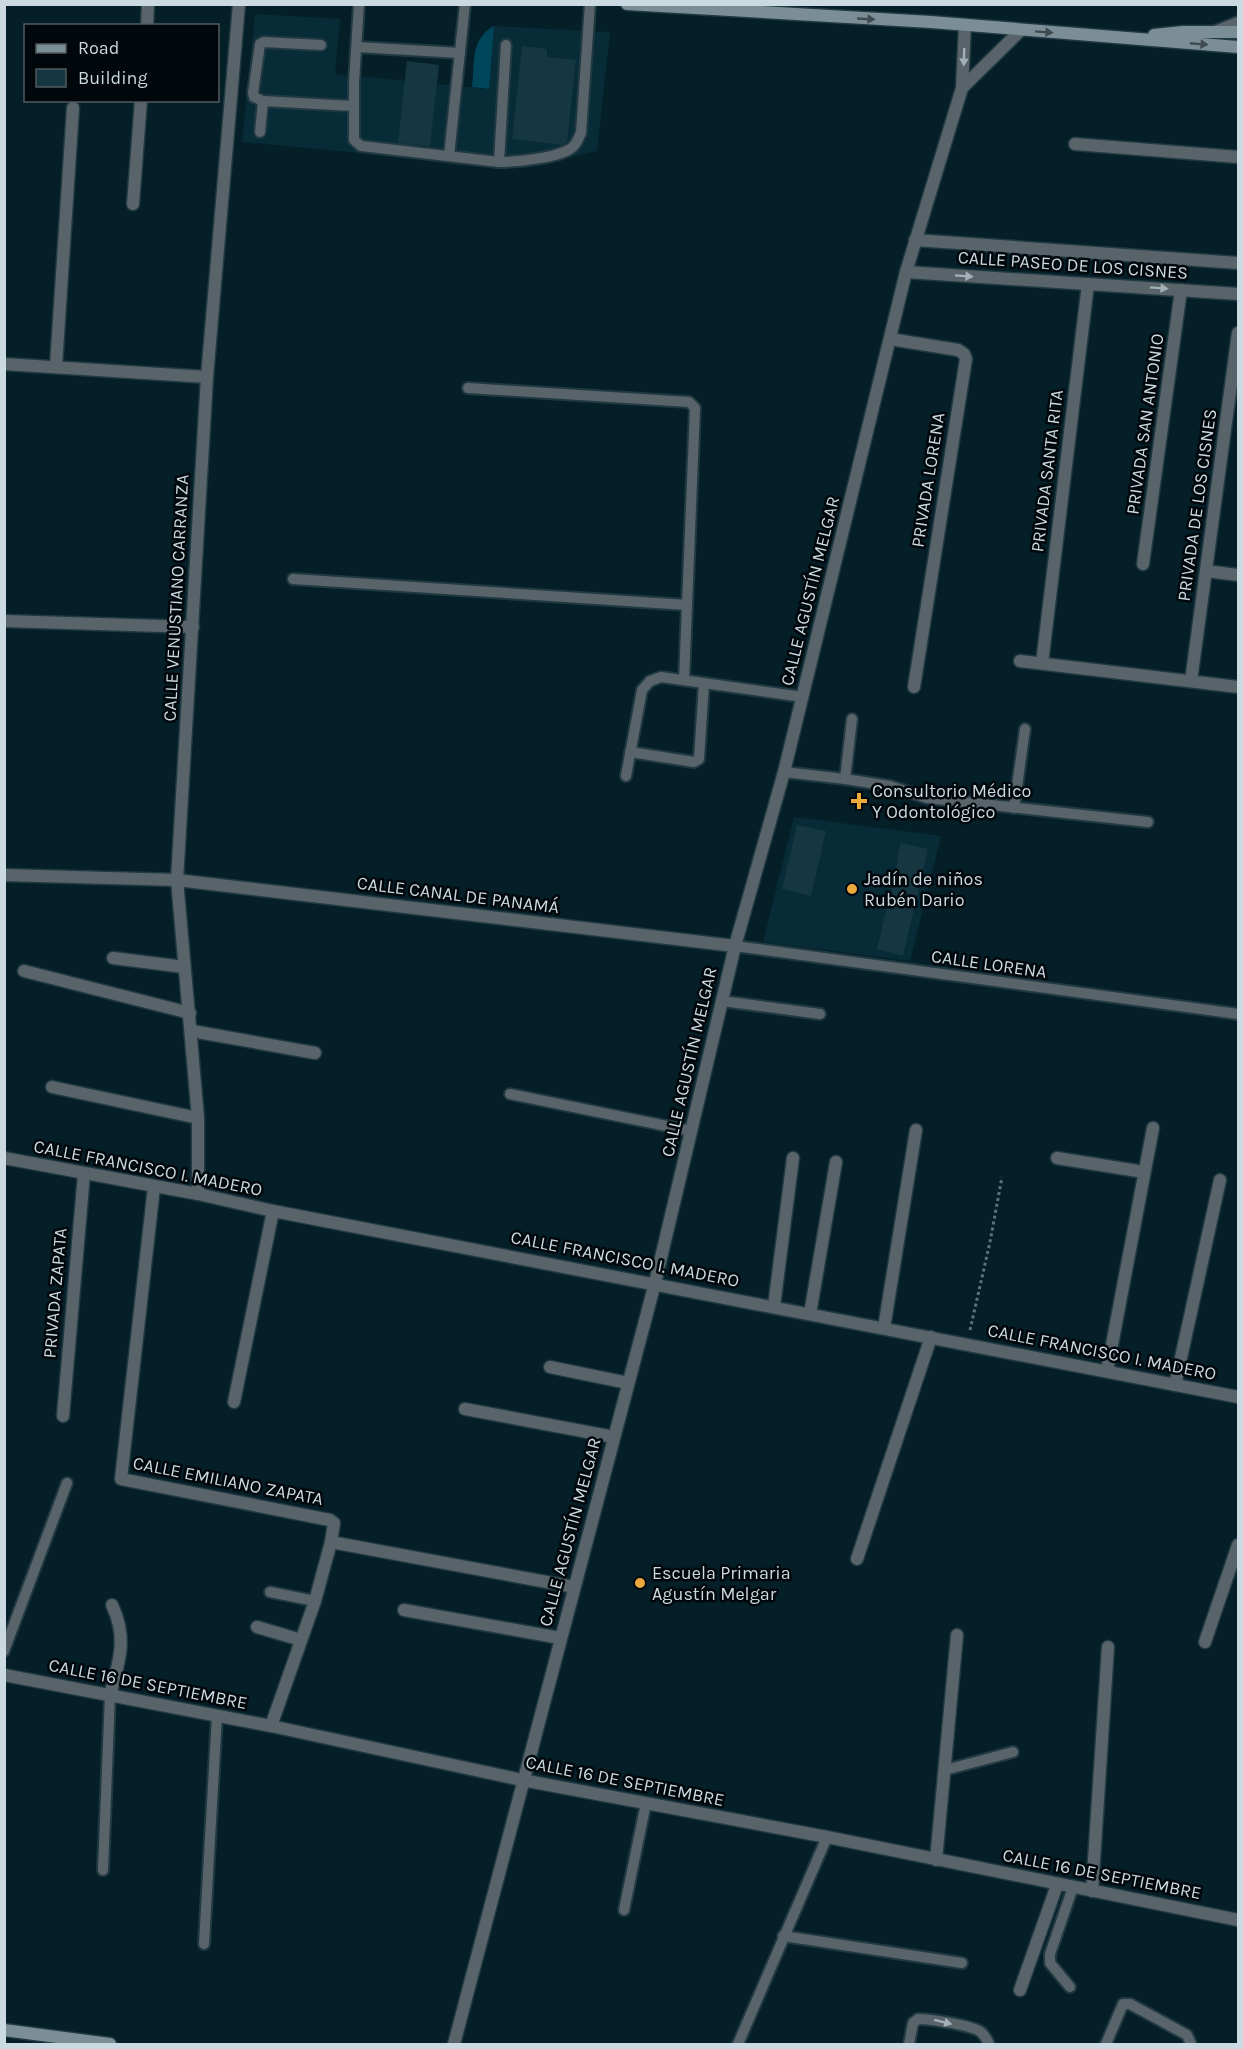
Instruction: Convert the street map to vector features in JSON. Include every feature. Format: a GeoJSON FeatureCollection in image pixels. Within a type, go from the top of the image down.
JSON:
{"type":"FeatureCollection","features":[{"type":"Feature","properties":{"kind":"main road"},"geometry":{"type":"LineString","coordinates":[[627,4],[965,25],[1239,47]]}},
{"type":"Feature","properties":{"kind":"main road"},"geometry":{"type":"LineString","coordinates":[[1120,38],[1183,32],[1239,32]]}},
{"type":"Feature","properties":{"kind":"main road"},"geometry":{"type":"LineString","coordinates":[[4,2030],[110,2044]]}},
{"type":"Feature","properties":{"kind":"street"},"geometry":{"type":"LineString","coordinates":[[147,24],[148,4]]}},
{"type":"Feature","properties":{"kind":"street","name":"CALLE VENUSTIANO CARRANZA"},"geometry":{"type":"LineString","coordinates":[[198,1194],[198,1118],[177,880],[207,377],[239,4]]}},
{"type":"Feature","properties":{"kind":"street","name":"CALLE AGUSTÍN MELGAR"},"geometry":{"type":"LineString","coordinates":[[454,2044],[655,1283],[735,946],[784,772],[906,272],[962,88],[965,25]]}},
{"type":"Feature","properties":{"kind":"street","name":"CALLE AGUSTÍN MELGAR"},"geometry":{"type":"LineString","coordinates":[[962,88],[1021,30]]}},
{"type":"Feature","properties":{"kind":"street"},"geometry":{"type":"LineString","coordinates":[[133,204],[141,102]]}},
{"type":"Feature","properties":{"kind":"street"},"geometry":{"type":"LineString","coordinates":[[56,366],[73,108]]}},
{"type":"Feature","properties":{"kind":"street"},"geometry":{"type":"LineString","coordinates":[[1075,144],[1239,157]]}},
{"type":"Feature","properties":{"kind":"street","name":"CALLE PASEO DE LOS CISNES"},"geometry":{"type":"LineString","coordinates":[[915,240],[1239,263]]}},
{"type":"Feature","properties":{"kind":"street","name":"CALLE PASEO DE LOS CISNES"},"geometry":{"type":"LineString","coordinates":[[906,272],[1239,294]]}},
{"type":"Feature","properties":{"kind":"street","name":"PRIVADA SANTA RITA"},"geometry":{"type":"LineString","coordinates":[[1042,663],[1088,284]]}},
{"type":"Feature","properties":{"kind":"street","name":"PRIVADA SAN ANTONIO"},"geometry":{"type":"LineString","coordinates":[[1143,564],[1181,290]]}},
{"type":"Feature","properties":{"kind":"street","name":"PRIVADA DE LOS CISNES"},"geometry":{"type":"LineString","coordinates":[[1191,681],[1239,333]]}},
{"type":"Feature","properties":{"kind":"street","name":"PRIVADA LORENA"},"geometry":{"type":"LineString","coordinates":[[890,339],[958,350],[964,354],[966,359],[914,687]]}},
{"type":"Feature","properties":{"kind":"street"},"geometry":{"type":"LineString","coordinates":[[4,364],[207,377]]}},
{"type":"Feature","properties":{"kind":"street"},"geometry":{"type":"LineString","coordinates":[[1206,571],[1239,576]]}},
{"type":"Feature","properties":{"kind":"street"},"geometry":{"type":"LineString","coordinates":[[4,621],[193,627]]}},
{"type":"Feature","properties":{"kind":"street"},"geometry":{"type":"LineString","coordinates":[[1020,661],[1239,687]]}},
{"type":"Feature","properties":{"kind":"street","name":"CALLE CANAL DE PANAMÁ"},"geometry":{"type":"LineString","coordinates":[[4,875],[177,880],[735,946]]}},
{"type":"Feature","properties":{"kind":"street"},"geometry":{"type":"LineString","coordinates":[[113,958],[184,967]]}},
{"type":"Feature","properties":{"kind":"street"},"geometry":{"type":"LineString","coordinates":[[24,971],[190,1013]]}},
{"type":"Feature","properties":{"kind":"street"},"geometry":{"type":"LineString","coordinates":[[192,1031],[315,1053]]}},
{"type":"Feature","properties":{"kind":"street"},"geometry":{"type":"LineString","coordinates":[[52,1087],[198,1118]]}},
{"type":"Feature","properties":{"kind":"street"},"geometry":{"type":"LineString","coordinates":[[1107,1371],[1153,1128]]}},
{"type":"Feature","properties":{"kind":"street"},"geometry":{"type":"LineString","coordinates":[[884,1328],[916,1130]]}},
{"type":"Feature","properties":{"kind":"street"},"geometry":{"type":"LineString","coordinates":[[774,1306],[793,1158]]}},
{"type":"Feature","properties":{"kind":"street"},"geometry":{"type":"LineString","coordinates":[[1058,1158],[1144,1172]]}},
{"type":"Feature","properties":{"kind":"street"},"geometry":{"type":"LineString","coordinates":[[4,1172],[5,1159]]}},
{"type":"Feature","properties":{"kind":"street","name":"CALLE FRANCISCO I. MADERO"},"geometry":{"type":"LineString","coordinates":[[5,1159],[198,1194],[273,1211],[1239,1397]]}},
{"type":"Feature","properties":{"kind":"street"},"geometry":{"type":"LineString","coordinates":[[810,1314],[836,1162]]}},
{"type":"Feature","properties":{"kind":"street","name":"PRIVADA ZAPATA"},"geometry":{"type":"LineString","coordinates":[[63,1416],[84,1174]]}},
{"type":"Feature","properties":{"kind":"street"},"geometry":{"type":"LineString","coordinates":[[1175,1384],[1220,1180]]}},
{"type":"Feature","properties":{"kind":"street","name":"CALLE EMILIANO ZAPATA"},"geometry":{"type":"LineString","coordinates":[[153,1187],[121,1479],[332,1521],[334,1529],[331,1542]]}},
{"type":"Feature","properties":{"kind":"street"},"geometry":{"type":"LineString","coordinates":[[234,1402],[273,1211]]}},
{"type":"Feature","properties":{"kind":"street"},"geometry":{"type":"LineString","coordinates":[[857,1559],[931,1337]]}},
{"type":"Feature","properties":{"kind":"street"},"geometry":{"type":"LineString","coordinates":[[550,1367],[628,1383]]}},
{"type":"Feature","properties":{"kind":"street"},"geometry":{"type":"LineString","coordinates":[[465,1409],[614,1437]]}},
{"type":"Feature","properties":{"kind":"street"},"geometry":{"type":"LineString","coordinates":[[271,1726],[315,1601],[331,1542],[574,1587]]}},
{"type":"Feature","properties":{"kind":"street"},"geometry":{"type":"LineString","coordinates":[[1205,1642],[1239,1545]]}},
{"type":"Feature","properties":{"kind":"street"},"geometry":{"type":"LineString","coordinates":[[110,1695],[122,1641],[119,1621],[112,1605]]}},
{"type":"Feature","properties":{"kind":"street"},"geometry":{"type":"LineString","coordinates":[[404,1610],[560,1638]]}},
{"type":"Feature","properties":{"kind":"street"},"geometry":{"type":"LineString","coordinates":[[257,1627],[301,1640]]}},
{"type":"Feature","properties":{"kind":"street"},"geometry":{"type":"LineString","coordinates":[[936,1860],[957,1635]]}},
{"type":"Feature","properties":{"kind":"street"},"geometry":{"type":"LineString","coordinates":[[1092,1891],[1108,1647]]}},
{"type":"Feature","properties":{"kind":"street","name":"CALLE 16 DE SEPTIEMBRE"},"geometry":{"type":"LineString","coordinates":[[4,1675],[271,1726],[522,1780],[827,1837],[1239,1920]]}},
{"type":"Feature","properties":{"kind":"street"},"geometry":{"type":"LineString","coordinates":[[1020,1990],[1057,1885]]}},
{"type":"Feature","properties":{"kind":"lane"},"geometry":{"type":"LineString","coordinates":[[359,4],[353,106],[354,140],[358,145],[499,162],[522,161],[562,153],[573,148],[581,134],[590,4]]}},
{"type":"Feature","properties":{"kind":"lane"},"geometry":{"type":"LineString","coordinates":[[449,156],[465,4]]}},
{"type":"Feature","properties":{"kind":"lane"},"geometry":{"type":"LineString","coordinates":[[1212,32],[1239,22]]}},
{"type":"Feature","properties":{"kind":"lane"},"geometry":{"type":"LineString","coordinates":[[321,45],[264,42],[260,44],[253,93],[257,100],[263,102],[353,106]]}},
{"type":"Feature","properties":{"kind":"lane"},"geometry":{"type":"LineString","coordinates":[[499,162],[506,45]]}},
{"type":"Feature","properties":{"kind":"lane"},"geometry":{"type":"LineString","coordinates":[[357,47],[459,53]]}},
{"type":"Feature","properties":{"kind":"lane"},"geometry":{"type":"LineString","coordinates":[[260,132],[263,102]]}},
{"type":"Feature","properties":{"kind":"lane"},"geometry":{"type":"LineString","coordinates":[[468,388],[693,404],[695,408],[684,680]]}},
{"type":"Feature","properties":{"kind":"lane"},"geometry":{"type":"LineString","coordinates":[[293,579],[687,604]]}},
{"type":"Feature","properties":{"kind":"lane"},"geometry":{"type":"LineString","coordinates":[[626,776],[642,690],[650,681],[661,677],[803,697]]}},
{"type":"Feature","properties":{"kind":"lane"},"geometry":{"type":"LineString","coordinates":[[630,752],[694,762],[699,759],[704,683]]}},
{"type":"Feature","properties":{"kind":"lane"},"geometry":{"type":"LineString","coordinates":[[845,778],[852,719]]}},
{"type":"Feature","properties":{"kind":"lane"},"geometry":{"type":"LineString","coordinates":[[1014,808],[1025,729]]}},
{"type":"Feature","properties":{"kind":"lane"},"geometry":{"type":"LineString","coordinates":[[784,772],[845,778],[890,786],[927,798],[1148,822]]}},
{"type":"Feature","properties":{"kind":"lane","name":"CALLE LORENA"},"geometry":{"type":"LineString","coordinates":[[735,946],[1239,1014]]}},
{"type":"Feature","properties":{"kind":"lane"},"geometry":{"type":"LineString","coordinates":[[722,1001],[820,1014]]}},
{"type":"Feature","properties":{"kind":"lane"},"geometry":{"type":"LineString","coordinates":[[510,1094],[691,1131]]}},
{"type":"Feature","properties":{"kind":"lane"},"geometry":{"type":"LineString","coordinates":[[4,1651],[67,1483]]}},
{"type":"Feature","properties":{"kind":"lane"},"geometry":{"type":"LineString","coordinates":[[270,1592],[315,1601]]}},
{"type":"Feature","properties":{"kind":"lane"},"geometry":{"type":"LineString","coordinates":[[103,1870],[110,1695]]}},
{"type":"Feature","properties":{"kind":"lane"},"geometry":{"type":"LineString","coordinates":[[204,1944],[218,1716]]}},
{"type":"Feature","properties":{"kind":"lane"},"geometry":{"type":"LineString","coordinates":[[945,1770],[1013,1752]]}},
{"type":"Feature","properties":{"kind":"lane"},"geometry":{"type":"LineString","coordinates":[[624,1910],[646,1803]]}},
{"type":"Feature","properties":{"kind":"lane"},"geometry":{"type":"LineString","coordinates":[[738,2044],[827,1837]]}},
{"type":"Feature","properties":{"kind":"lane"},"geometry":{"type":"LineString","coordinates":[[1070,1987],[1050,1963],[1050,1954],[1073,1887]]}},
{"type":"Feature","properties":{"kind":"lane"},"geometry":{"type":"LineString","coordinates":[[783,1936],[962,1963]]}},
{"type":"Feature","properties":{"kind":"lane"},"geometry":{"type":"LineString","coordinates":[[1106,2044],[1123,2004],[1130,2004],[1187,2035],[1191,2044]]}},
{"type":"Feature","properties":{"kind":"lane"},"geometry":{"type":"LineString","coordinates":[[909,2044],[913,2024],[918,2019],[932,2019],[979,2030],[987,2039],[988,2044]]}},
{"type":"Feature","properties":{"kind":"path"},"geometry":{"type":"LineString","coordinates":[[967,1344],[1002,1177]]}},
{"type":"Feature","properties":{"kind":"shaded area"},"geometry":{"type":"Polygon","coordinates":[[[255,14],[340,19],[335,74],[488,89],[494,26],[610,32],[597,151],[521,168],[242,142],[255,14]]]}},
{"type":"Feature","properties":{"kind":"shaded area"},"geometry":{"type":"Polygon","coordinates":[[[494,26],[489,89],[472,87],[477,45],[486,31],[494,26]]]}},
{"type":"Feature","properties":{"kind":"shaded area","name":"Jadín de niños Rubén Dario"},"geometry":{"type":"Polygon","coordinates":[[[794,817],[941,836],[910,961],[763,942],[794,817]]]}},
{"type":"Feature","properties":{"kind":"building"},"geometry":{"type":"Polygon","coordinates":[[[522,46],[547,49],[547,57],[576,60],[567,142],[562,145],[512,139],[522,46]]]}},
{"type":"Feature","properties":{"kind":"building"},"geometry":{"type":"Polygon","coordinates":[[[407,61],[439,65],[430,146],[398,143],[407,61]]]}},
{"type":"Feature","properties":{"kind":"building"},"geometry":{"type":"Polygon","coordinates":[[[797,825],[826,831],[811,896],[782,889],[797,825]]]}},
{"type":"Feature","properties":{"kind":"building"},"geometry":{"type":"Polygon","coordinates":[[[901,843],[928,849],[903,956],[877,949],[901,843]]]}},
{"type":"Feature","properties":{"kind":"place","name":"Consultorio Médico Y Odontológico"},"geometry":{"type":"Point","coordinates":[859,801]}},
{"type":"Feature","properties":{"kind":"place","name":"Jadín de niños Rubén Dario"},"geometry":{"type":"Point","coordinates":[852,889]}},
{"type":"Feature","properties":{"kind":"place","name":"Escuela Primaria Agustín Melgar"},"geometry":{"type":"Point","coordinates":[640,1583]}}]}
